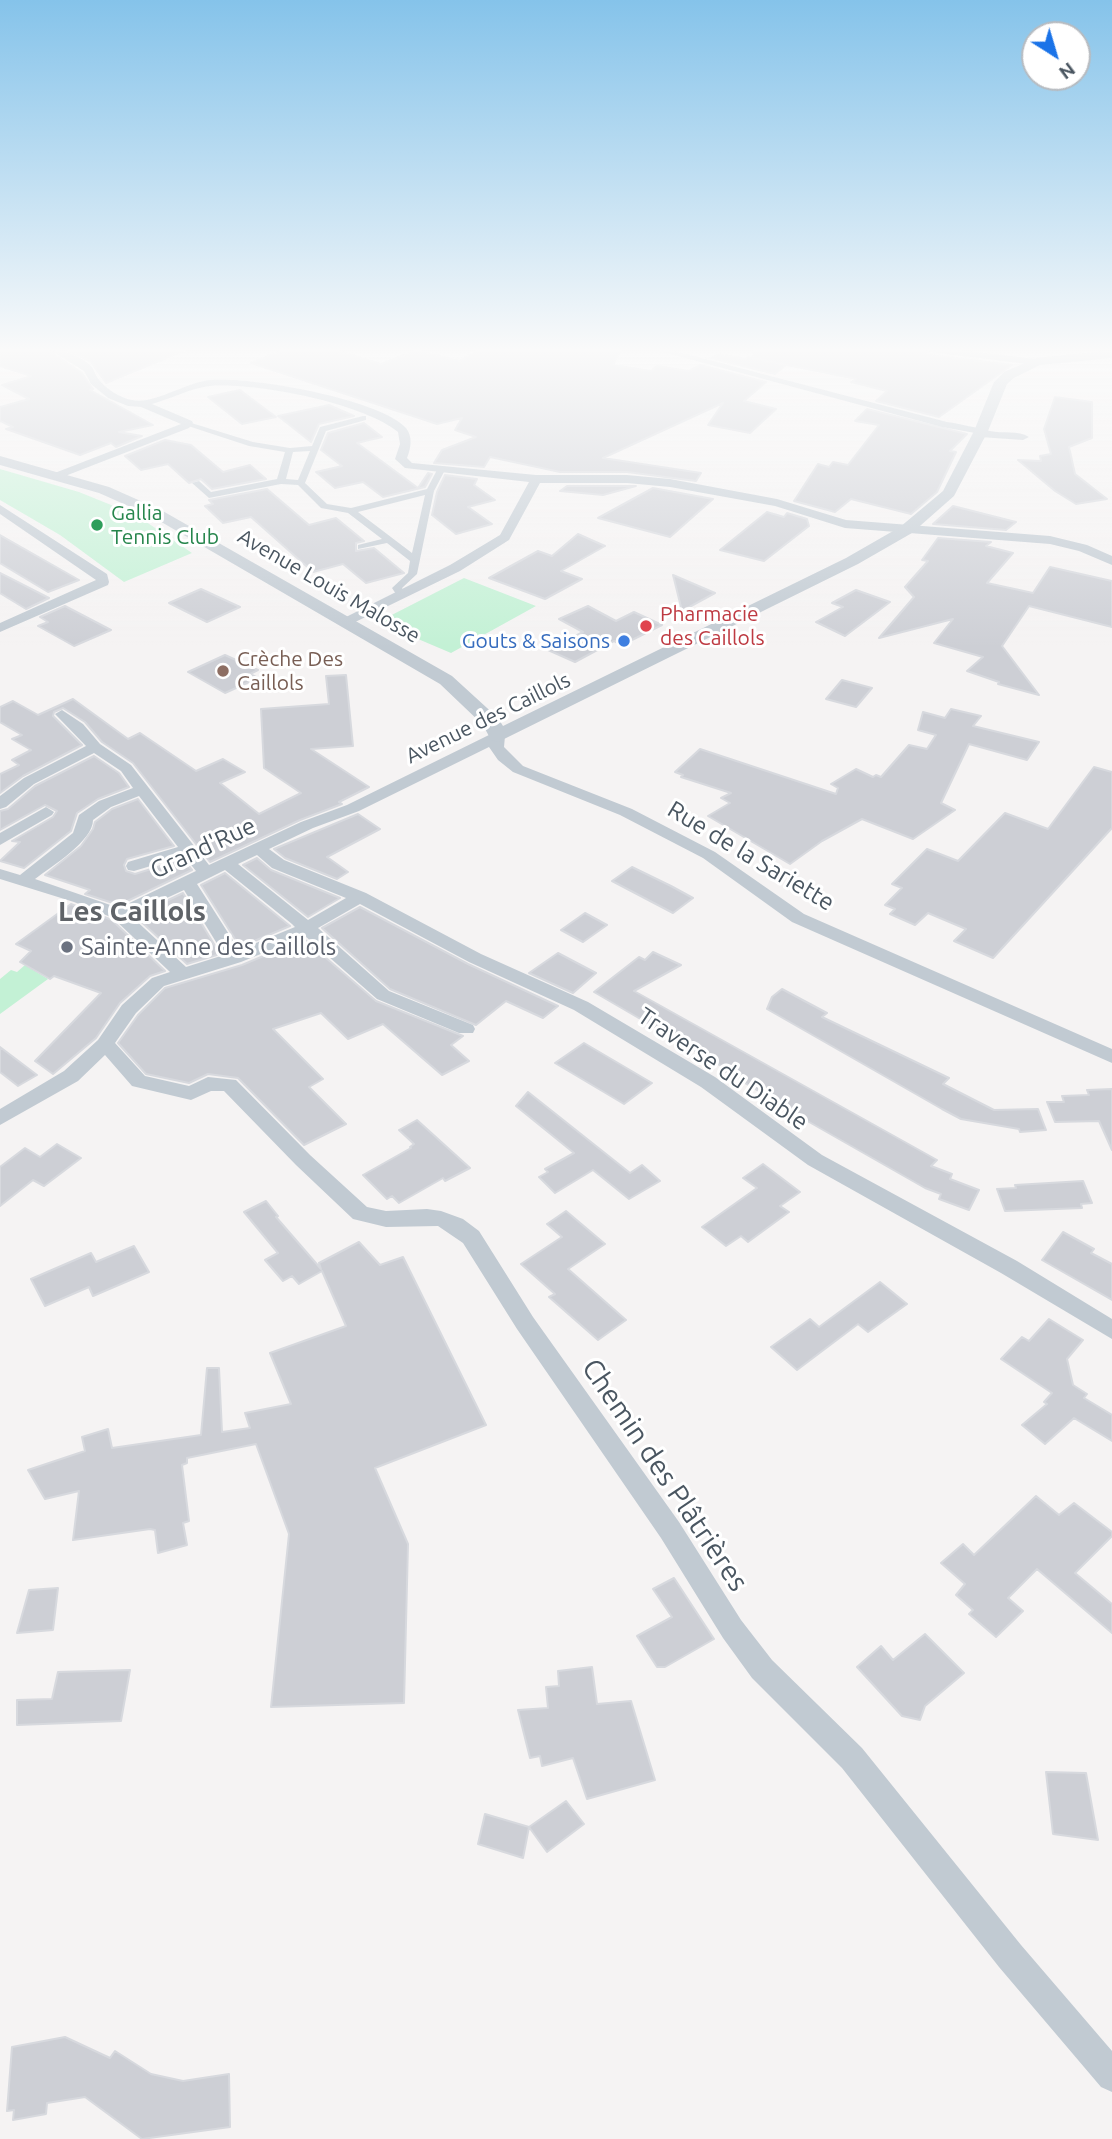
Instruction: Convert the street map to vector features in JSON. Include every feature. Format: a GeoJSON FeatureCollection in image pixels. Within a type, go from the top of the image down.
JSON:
{"type":"FeatureCollection","features":[{"type":"Feature","properties":{"kind":"street"},"geometry":{"type":"LineString","coordinates":[[56,476],[126,449]]}},
{"type":"Feature","properties":{"kind":"street"},"geometry":{"type":"LineString","coordinates":[[283,449],[305,449]]}},
{"type":"Feature","properties":{"kind":"street"},"geometry":{"type":"LineString","coordinates":[[301,483],[316,449]]}},
{"type":"Feature","properties":{"kind":"street"},"geometry":{"type":"LineString","coordinates":[[404,449],[401,459],[403,464],[536,478],[627,479],[670,484],[777,503],[828,521],[906,530],[1051,540],[1083,548],[1112,561]]}},
{"type":"Feature","properties":{"kind":"street","name":"Avenue des Caillols"},"geometry":{"type":"LineString","coordinates":[[307,825],[353,808],[827,574],[906,530],[949,493],[972,449]]}},
{"type":"Feature","properties":{"kind":"street"},"geometry":{"type":"LineString","coordinates":[[281,481],[290,450]]}},
{"type":"Feature","properties":{"kind":"street","name":"Avenue Louis Malosse"},"geometry":{"type":"LineString","coordinates":[[0,460],[104,490],[156,513],[446,680],[491,722],[498,736]]}},
{"type":"Feature","properties":{"kind":"street"},"geometry":{"type":"LineString","coordinates":[[401,595],[397,588],[412,574],[430,491],[441,470]]}},
{"type":"Feature","properties":{"kind":"street"},"geometry":{"type":"LineString","coordinates":[[347,622],[455,568],[505,537],[536,478]]}},
{"type":"Feature","properties":{"kind":"street"},"geometry":{"type":"LineString","coordinates":[[196,483],[209,495],[281,481],[301,483],[324,506],[351,511],[430,491]]}},
{"type":"Feature","properties":{"kind":"street"},"geometry":{"type":"LineString","coordinates":[[0,509],[102,577],[103,582],[0,628]]}},
{"type":"Feature","properties":{"kind":"street"},"geometry":{"type":"LineString","coordinates":[[351,511],[414,559]]}},
{"type":"Feature","properties":{"kind":"street"},"geometry":{"type":"LineString","coordinates":[[361,547],[388,540]]}},
{"type":"Feature","properties":{"kind":"street"},"geometry":{"type":"LineString","coordinates":[[62,715],[78,727],[95,747],[126,768],[206,873]]}},
{"type":"Feature","properties":{"kind":"street","name":"Rue de la Sariette"},"geometry":{"type":"LineString","coordinates":[[498,736],[496,747],[503,757],[518,769],[626,812],[709,855],[798,918],[1112,1057]]}},
{"type":"Feature","properties":{"kind":"street"},"geometry":{"type":"LineString","coordinates":[[0,804],[29,781],[95,747]]}},
{"type":"Feature","properties":{"kind":"street"},"geometry":{"type":"LineString","coordinates":[[23,881],[79,836],[85,828],[85,818],[105,804],[143,789]]}},
{"type":"Feature","properties":{"kind":"street"},"geometry":{"type":"LineString","coordinates":[[0,840],[46,812]]}},
{"type":"Feature","properties":{"kind":"street","name":"Grand'Rue"},"geometry":{"type":"LineString","coordinates":[[119,914],[307,825]]}},
{"type":"Feature","properties":{"kind":"street"},"geometry":{"type":"LineString","coordinates":[[134,866],[189,849]]}},
{"type":"Feature","properties":{"kind":"street","name":"Traverse du Diable"},"geometry":{"type":"LineString","coordinates":[[259,849],[278,864],[360,897],[475,958],[593,1013],[708,1082],[815,1160],[1009,1266],[1112,1330]]}},
{"type":"Feature","properties":{"kind":"street"},"geometry":{"type":"LineString","coordinates":[[228,863],[383,995],[466,1029]]}},
{"type":"Feature","properties":{"kind":"street"},"geometry":{"type":"LineString","coordinates":[[0,874],[80,898],[119,914],[182,974]]}},
{"type":"Feature","properties":{"kind":"street"},"geometry":{"type":"LineString","coordinates":[[187,882],[234,958]]}},
{"type":"Feature","properties":{"kind":"street"},"geometry":{"type":"LineString","coordinates":[[0,1118],[71,1076],[105,1044],[129,1009],[158,982],[292,936],[360,897]]}},
{"type":"Feature","properties":{"kind":"street","name":"Chemin des Plâtrières"},"geometry":{"type":"LineString","coordinates":[[105,1044],[139,1081],[191,1093],[208,1084],[229,1085],[309,1167],[359,1213],[375,1219],[414,1215],[436,1217],[460,1226],[471,1237],[525,1323],[670,1530],[732,1629],[762,1669],[852,1758],[1010,1956],[1112,2076]]}},
{"type":"Feature","properties":{"kind":"green space","name":"Gallia Tennis Club"},"geometry":{"type":"Polygon","coordinates":[[[0,469],[79,492],[136,515],[192,553],[124,582],[60,535],[0,500],[0,469]]]}},
{"type":"Feature","properties":{"kind":"green space"},"geometry":{"type":"Polygon","coordinates":[[[464,578],[536,606],[451,653],[378,622],[464,578]]]}},
{"type":"Feature","properties":{"kind":"green space"},"geometry":{"type":"Polygon","coordinates":[[[25,965],[48,979],[0,1014],[0,979],[11,970],[17,972],[25,965]]]}},
{"type":"Feature","properties":{"kind":"building"},"geometry":{"type":"Polygon","coordinates":[[[62,449],[96,449],[80,455],[62,449]]]}},
{"type":"Feature","properties":{"kind":"building"},"geometry":{"type":"Polygon","coordinates":[[[143,449],[196,449],[223,472],[250,465],[266,479],[212,489],[201,479],[189,483],[168,464],[141,470],[125,456],[143,449]]]}},
{"type":"Feature","properties":{"kind":"building"},"geometry":{"type":"Polygon","coordinates":[[[365,449],[418,488],[428,473],[432,474],[425,487],[383,497],[363,482],[335,488],[316,472],[342,466],[321,450],[365,449]]]}},
{"type":"Feature","properties":{"kind":"building"},"geometry":{"type":"Polygon","coordinates":[[[623,449],[603,458],[701,473],[696,481],[627,472],[560,472],[490,457],[484,467],[434,463],[442,450],[623,449]]]}},
{"type":"Feature","properties":{"kind":"building"},"geometry":{"type":"Polygon","coordinates":[[[861,449],[952,449],[950,451],[956,452],[937,492],[911,514],[851,499],[835,512],[794,501],[818,464],[829,467],[833,462],[848,465],[861,449]]]}},
{"type":"Feature","properties":{"kind":"building"},"geometry":{"type":"Polygon","coordinates":[[[1050,449],[1069,449],[1075,474],[1107,499],[1076,504],[1055,491],[1018,460],[1041,461],[1040,456],[1051,454],[1050,449]]]}},
{"type":"Feature","properties":{"kind":"building"},"geometry":{"type":"Polygon","coordinates":[[[445,475],[477,479],[474,485],[495,500],[468,507],[492,524],[456,534],[432,515],[437,492],[445,475]]]}},
{"type":"Feature","properties":{"kind":"building"},"geometry":{"type":"Polygon","coordinates":[[[567,486],[636,486],[603,495],[560,491],[567,486]]]}},
{"type":"Feature","properties":{"kind":"building"},"geometry":{"type":"Polygon","coordinates":[[[653,488],[713,499],[670,537],[598,518],[653,488]]]}},
{"type":"Feature","properties":{"kind":"building"},"geometry":{"type":"Polygon","coordinates":[[[267,489],[309,525],[336,518],[364,541],[356,543],[356,551],[374,548],[404,573],[366,583],[343,564],[313,572],[251,517],[223,523],[205,506],[213,504],[209,500],[267,489]]]}},
{"type":"Feature","properties":{"kind":"building"},"geometry":{"type":"Polygon","coordinates":[[[953,506],[1016,522],[1006,530],[933,524],[953,506]]]}},
{"type":"Feature","properties":{"kind":"building"},"geometry":{"type":"Polygon","coordinates":[[[767,512],[784,517],[787,513],[807,519],[809,526],[764,561],[720,550],[767,512]]]}},
{"type":"Feature","properties":{"kind":"building"},"geometry":{"type":"Polygon","coordinates":[[[578,534],[605,546],[561,571],[582,579],[545,599],[489,578],[538,551],[552,556],[578,534]]]}},
{"type":"Feature","properties":{"kind":"building"},"geometry":{"type":"Polygon","coordinates":[[[0,535],[79,580],[48,592],[0,563],[0,535]]]}},
{"type":"Feature","properties":{"kind":"building"},"geometry":{"type":"Polygon","coordinates":[[[938,538],[991,542],[986,546],[1013,553],[987,583],[1033,593],[1050,567],[1112,581],[1112,627],[1029,606],[1002,646],[1039,695],[998,684],[999,682],[967,671],[983,657],[934,643],[953,619],[879,638],[914,597],[905,587],[928,561],[922,560],[938,538]]]}},
{"type":"Feature","properties":{"kind":"building"},"geometry":{"type":"Polygon","coordinates":[[[0,573],[49,598],[26,609],[0,593],[0,573]]]}},
{"type":"Feature","properties":{"kind":"building"},"geometry":{"type":"Polygon","coordinates":[[[673,575],[715,593],[682,611],[673,575]]]}},
{"type":"Feature","properties":{"kind":"building"},"geometry":{"type":"Polygon","coordinates":[[[201,589],[240,607],[207,622],[169,603],[201,589]]]}},
{"type":"Feature","properties":{"kind":"building"},"geometry":{"type":"Polygon","coordinates":[[[856,590],[890,602],[845,636],[816,622],[843,607],[832,603],[856,590]]]}},
{"type":"Feature","properties":{"kind":"building"},"geometry":{"type":"Polygon","coordinates":[[[65,606],[111,630],[74,646],[38,626],[48,622],[40,617],[65,606]]]}},
{"type":"Feature","properties":{"kind":"building"},"geometry":{"type":"Polygon","coordinates":[[[588,606],[616,621],[634,612],[662,625],[622,645],[614,641],[575,662],[548,650],[583,632],[559,619],[588,606]]]}},
{"type":"Feature","properties":{"kind":"building","name":"Crèche Des Caillols"},"geometry":{"type":"Polygon","coordinates":[[[225,655],[258,670],[250,674],[258,678],[225,693],[188,672],[225,655]]]}},
{"type":"Feature","properties":{"kind":"building"},"geometry":{"type":"Polygon","coordinates":[[[346,675],[353,746],[311,749],[369,787],[339,802],[342,804],[300,820],[210,862],[133,763],[102,742],[85,722],[63,708],[54,712],[53,716],[82,745],[23,776],[0,793],[0,774],[19,765],[12,760],[31,750],[12,739],[22,735],[0,722],[0,707],[13,701],[38,715],[73,699],[128,739],[140,733],[196,771],[223,759],[245,772],[220,783],[259,814],[301,793],[264,768],[261,709],[329,704],[326,676],[346,675]]]}},
{"type":"Feature","properties":{"kind":"building"},"geometry":{"type":"Polygon","coordinates":[[[842,680],[872,688],[856,707],[826,699],[842,680]]]}},
{"type":"Feature","properties":{"kind":"building"},"geometry":{"type":"Polygon","coordinates":[[[951,709],[981,716],[973,726],[1039,742],[1027,760],[969,744],[941,803],[955,810],[913,839],[862,819],[822,841],[790,864],[708,816],[730,803],[721,798],[731,793],[681,777],[683,775],[675,772],[700,749],[836,794],[838,788],[831,784],[856,769],[873,777],[881,777],[909,745],[927,749],[936,735],[918,730],[923,712],[945,718],[951,709]]]}},
{"type":"Feature","properties":{"kind":"building"},"geometry":{"type":"Polygon","coordinates":[[[94,756],[119,773],[129,787],[98,799],[77,813],[71,831],[24,868],[0,861],[20,842],[12,841],[53,817],[57,811],[45,805],[0,830],[0,811],[8,809],[35,786],[94,756]]]}},
{"type":"Feature","properties":{"kind":"building"},"geometry":{"type":"Polygon","coordinates":[[[1094,767],[1112,772],[1112,828],[993,958],[954,941],[966,929],[928,913],[915,925],[890,914],[895,909],[885,905],[902,888],[892,884],[927,849],[958,861],[1005,813],[1048,829],[1094,767]]]}},
{"type":"Feature","properties":{"kind":"building"},"geometry":{"type":"Polygon","coordinates":[[[138,799],[174,846],[127,859],[124,865],[126,871],[135,874],[183,859],[192,870],[119,905],[85,894],[90,890],[45,875],[81,846],[95,822],[112,809],[138,799]]]}},
{"type":"Feature","properties":{"kind":"building"},"geometry":{"type":"Polygon","coordinates":[[[358,814],[380,829],[327,857],[348,872],[337,879],[285,858],[274,849],[358,814]]]}},
{"type":"Feature","properties":{"kind":"building"},"geometry":{"type":"Polygon","coordinates":[[[257,858],[271,870],[340,898],[308,917],[243,865],[257,858]]]}},
{"type":"Feature","properties":{"kind":"building"},"geometry":{"type":"Polygon","coordinates":[[[632,867],[693,898],[673,913],[612,881],[632,867]]]}},
{"type":"Feature","properties":{"kind":"building"},"geometry":{"type":"Polygon","coordinates":[[[225,873],[290,926],[240,947],[201,885],[225,873]]]}},
{"type":"Feature","properties":{"kind":"building"},"geometry":{"type":"Polygon","coordinates":[[[183,893],[220,954],[187,964],[135,916],[183,893]]]}},
{"type":"Feature","properties":{"kind":"building"},"geometry":{"type":"Polygon","coordinates":[[[71,904],[112,920],[165,971],[150,976],[120,1003],[96,1038],[53,1074],[35,1061],[101,993],[54,976],[50,979],[20,962],[31,951],[16,944],[71,904]]]}},
{"type":"Feature","properties":{"kind":"building"},"geometry":{"type":"Polygon","coordinates":[[[360,907],[468,964],[558,1006],[543,1018],[506,1001],[476,1025],[390,989],[322,928],[360,907]]]}},
{"type":"Feature","properties":{"kind":"building"},"geometry":{"type":"Polygon","coordinates":[[[585,913],[607,925],[583,942],[561,930],[585,913]]]}},
{"type":"Feature","properties":{"kind":"building"},"geometry":{"type":"Polygon","coordinates":[[[304,939],[376,1001],[463,1036],[451,1045],[469,1061],[442,1075],[383,1024],[348,1039],[321,1013],[273,1029],[323,1079],[309,1087],[346,1124],[304,1145],[238,1078],[208,1074],[189,1083],[146,1074],[118,1043],[138,1015],[165,988],[242,965],[304,939]]]}},
{"type":"Feature","properties":{"kind":"building"},"geometry":{"type":"Polygon","coordinates":[[[653,952],[681,965],[634,991],[937,1160],[931,1166],[952,1174],[950,1179],[979,1190],[969,1210],[939,1199],[941,1194],[925,1188],[760,1094],[762,1093],[726,1072],[728,1070],[594,992],[639,957],[645,960],[653,952]]]}},
{"type":"Feature","properties":{"kind":"building"},"geometry":{"type":"Polygon","coordinates":[[[558,953],[596,973],[573,993],[529,973],[558,953]]]}},
{"type":"Feature","properties":{"kind":"building"},"geometry":{"type":"Polygon","coordinates":[[[782,989],[827,1013],[822,1017],[949,1078],[943,1084],[994,1110],[1038,1109],[1046,1130],[1020,1132],[1019,1129],[961,1119],[942,1109],[767,1009],[772,997],[782,989]]]}},
{"type":"Feature","properties":{"kind":"building"},"geometry":{"type":"Polygon","coordinates":[[[584,1043],[652,1083],[624,1104],[555,1063],[584,1043]]]}},
{"type":"Feature","properties":{"kind":"building"},"geometry":{"type":"Polygon","coordinates":[[[0,1047],[37,1075],[18,1086],[0,1072],[0,1047]]]}},
{"type":"Feature","properties":{"kind":"building"},"geometry":{"type":"Polygon","coordinates":[[[1112,1089],[1112,1150],[1099,1121],[1055,1122],[1047,1102],[1064,1102],[1062,1096],[1089,1095],[1087,1090],[1112,1089]]]}},
{"type":"Feature","properties":{"kind":"building"},"geometry":{"type":"Polygon","coordinates":[[[528,1092],[630,1173],[642,1165],[660,1181],[629,1199],[593,1170],[555,1193],[539,1177],[548,1172],[545,1169],[574,1153],[516,1106],[528,1092]]]}},
{"type":"Feature","properties":{"kind":"building"},"geometry":{"type":"Polygon","coordinates":[[[417,1120],[470,1168],[445,1181],[443,1178],[399,1203],[392,1196],[387,1199],[363,1175],[411,1148],[414,1144],[399,1130],[417,1120]]]}},
{"type":"Feature","properties":{"kind":"building"},"geometry":{"type":"Polygon","coordinates":[[[57,1144],[81,1158],[44,1186],[33,1180],[0,1206],[0,1167],[25,1148],[40,1157],[57,1144]]]}},
{"type":"Feature","properties":{"kind":"building"},"geometry":{"type":"Polygon","coordinates":[[[763,1164],[800,1192],[780,1206],[789,1212],[748,1242],[741,1236],[726,1246],[702,1227],[757,1188],[743,1178],[763,1164]]]}},
{"type":"Feature","properties":{"kind":"building"},"geometry":{"type":"Polygon","coordinates":[[[1083,1181],[1092,1203],[1081,1204],[1082,1208],[1005,1211],[997,1189],[1016,1188],[1015,1185],[1083,1181]]]}},
{"type":"Feature","properties":{"kind":"building"},"geometry":{"type":"Polygon","coordinates":[[[266,1201],[278,1216],[276,1217],[321,1269],[319,1263],[359,1242],[380,1265],[403,1257],[486,1425],[375,1468],[408,1544],[404,1703],[271,1707],[289,1534],[256,1444],[187,1458],[187,1463],[182,1465],[189,1521],[183,1523],[187,1545],[158,1553],[155,1530],[150,1529],[73,1540],[79,1491],[45,1499],[28,1470],[85,1451],[82,1437],[108,1429],[112,1448],[201,1435],[207,1368],[219,1368],[222,1432],[250,1428],[245,1413],[291,1404],[270,1353],[346,1326],[322,1271],[299,1284],[292,1276],[283,1281],[265,1260],[278,1253],[244,1212],[266,1201]]]}},
{"type":"Feature","properties":{"kind":"building"},"geometry":{"type":"Polygon","coordinates":[[[566,1211],[605,1244],[568,1269],[626,1320],[598,1340],[549,1297],[555,1294],[521,1264],[562,1237],[547,1224],[566,1211]]]}},
{"type":"Feature","properties":{"kind":"building"},"geometry":{"type":"Polygon","coordinates":[[[1063,1232],[1094,1249],[1091,1253],[1112,1264],[1112,1300],[1042,1260],[1063,1232]]]}},
{"type":"Feature","properties":{"kind":"building"},"geometry":{"type":"Polygon","coordinates":[[[134,1246],[149,1272],[93,1296],[89,1287],[45,1306],[31,1279],[91,1253],[96,1262],[134,1246]]]}},
{"type":"Feature","properties":{"kind":"building"},"geometry":{"type":"Polygon","coordinates":[[[880,1282],[907,1304],[868,1332],[858,1324],[797,1370],[771,1347],[810,1319],[819,1327],[880,1282]]]}},
{"type":"Feature","properties":{"kind":"building"},"geometry":{"type":"Polygon","coordinates":[[[1049,1319],[1083,1340],[1067,1359],[1073,1385],[1087,1394],[1084,1398],[1112,1415],[1112,1441],[1074,1418],[1045,1444],[1022,1425],[1047,1404],[1044,1402],[1052,1393],[1001,1359],[1022,1337],[1029,1341],[1049,1319]]]}},
{"type":"Feature","properties":{"kind":"building"},"geometry":{"type":"Polygon","coordinates":[[[1036,1496],[1059,1515],[1074,1503],[1112,1532],[1112,1536],[1075,1573],[1112,1604],[1112,1633],[1037,1569],[1008,1598],[1023,1611],[996,1637],[969,1614],[973,1610],[956,1595],[965,1584],[941,1563],[963,1544],[974,1555],[1036,1496]]]}},
{"type":"Feature","properties":{"kind":"building"},"geometry":{"type":"Polygon","coordinates":[[[674,1578],[714,1639],[665,1667],[657,1667],[637,1636],[672,1617],[653,1589],[674,1578]]]}},
{"type":"Feature","properties":{"kind":"building"},"geometry":{"type":"Polygon","coordinates":[[[58,1588],[53,1630],[17,1633],[29,1590],[58,1588]]]}},
{"type":"Feature","properties":{"kind":"building"},"geometry":{"type":"Polygon","coordinates":[[[925,1634],[964,1673],[925,1706],[920,1720],[902,1716],[857,1667],[881,1646],[893,1660],[925,1634]]]}},
{"type":"Feature","properties":{"kind":"building"},"geometry":{"type":"Polygon","coordinates":[[[592,1667],[597,1704],[631,1701],[655,1780],[587,1799],[573,1758],[542,1766],[540,1756],[530,1758],[518,1710],[548,1708],[546,1687],[559,1686],[558,1671],[592,1667]]]}},
{"type":"Feature","properties":{"kind":"building"},"geometry":{"type":"Polygon","coordinates":[[[130,1670],[121,1721],[17,1725],[17,1700],[52,1699],[58,1672],[130,1670]]]}},
{"type":"Feature","properties":{"kind":"building"},"geometry":{"type":"Polygon","coordinates":[[[1046,1772],[1086,1773],[1098,1840],[1053,1834],[1046,1772]]]}},
{"type":"Feature","properties":{"kind":"building"},"geometry":{"type":"Polygon","coordinates":[[[566,1801],[584,1824],[547,1852],[529,1827],[566,1801]]]}},
{"type":"Feature","properties":{"kind":"building"},"geometry":{"type":"Polygon","coordinates":[[[485,1814],[529,1827],[523,1858],[478,1844],[485,1814]]]}},
{"type":"Feature","properties":{"kind":"building"},"geometry":{"type":"Polygon","coordinates":[[[65,2037],[110,2058],[115,2051],[151,2074],[183,2081],[229,2074],[230,2127],[142,2139],[85,2097],[47,2103],[46,2114],[13,2120],[14,2110],[7,2111],[12,2047],[65,2037]]]}},
{"type":"Feature","properties":{"kind":"place","name":"Gallia Tennis Club"},"geometry":{"type":"Point","coordinates":[97,525]}},
{"type":"Feature","properties":{"kind":"place","name":"Pharmacie des Caillols"},"geometry":{"type":"Point","coordinates":[646,626]}},
{"type":"Feature","properties":{"kind":"place","name":"Gouts & Saisons"},"geometry":{"type":"Point","coordinates":[624,641]}},
{"type":"Feature","properties":{"kind":"place","name":"Crèche Des Caillols"},"geometry":{"type":"Point","coordinates":[223,671]}},
{"type":"Feature","properties":{"kind":"place","name":"Sainte-Anne des Caillols"},"geometry":{"type":"Point","coordinates":[67,947]}},
{"type":"Feature","properties":{"kind":"district","name":"Les Caillols"},"geometry":{"type":"Point","coordinates":[132,912]}}]}
